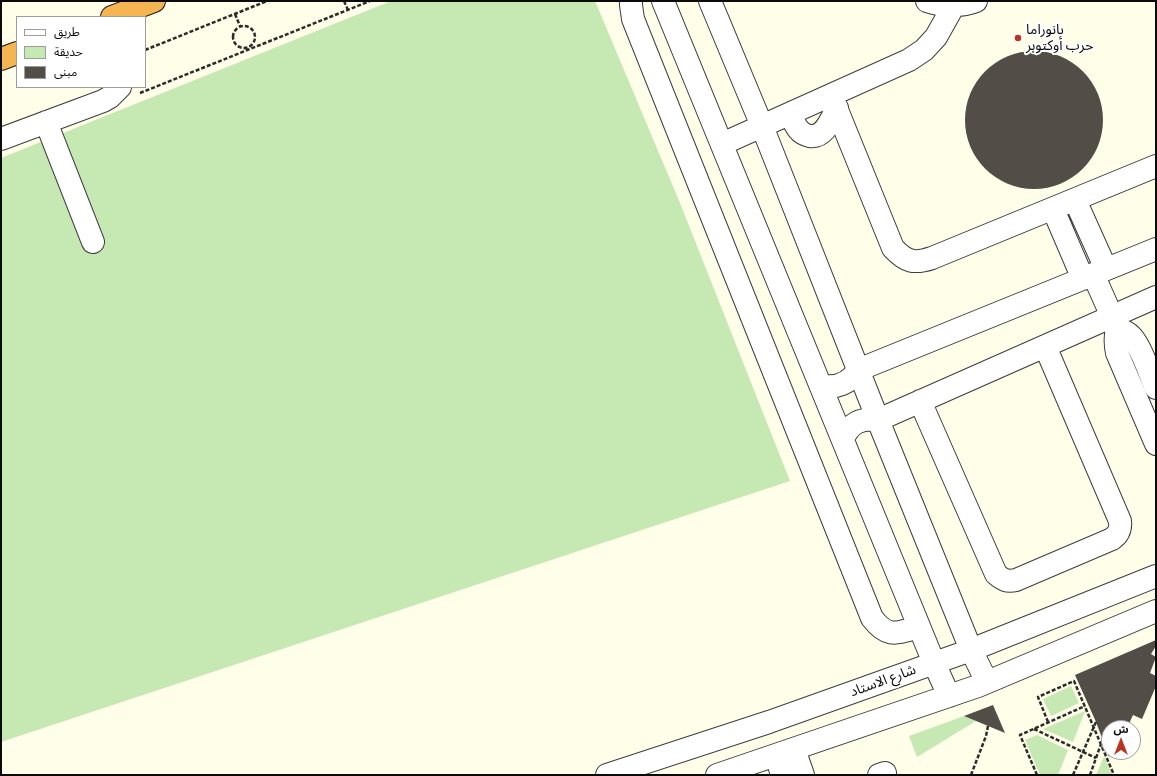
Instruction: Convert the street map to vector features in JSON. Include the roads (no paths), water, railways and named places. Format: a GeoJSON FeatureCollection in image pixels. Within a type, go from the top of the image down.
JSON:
{"type":"FeatureCollection","features":[{"type":"Feature","properties":{"kind":"highway"},"geometry":{"type":"LineString","coordinates":[[116,16],[142,9]]}},
{"type":"Feature","properties":{"kind":"highway"},"geometry":{"type":"LineString","coordinates":[[1,59],[16,53]]}},
{"type":"Feature","properties":{"kind":"street"},"geometry":{"type":"LineString","coordinates":[[631,1],[633,19],[872,618],[879,627],[895,634],[919,627]]}},
{"type":"Feature","properties":{"kind":"street"},"geometry":{"type":"LineString","coordinates":[[663,1],[919,627],[949,696]]}},
{"type":"Feature","properties":{"kind":"street"},"geometry":{"type":"LineString","coordinates":[[710,1],[762,126],[858,370],[971,650],[987,682]]}},
{"type":"Feature","properties":{"kind":"street"},"geometry":{"type":"LineString","coordinates":[[927,1],[935,4],[954,5],[976,1]]}},
{"type":"Feature","properties":{"kind":"street"},"geometry":{"type":"LineString","coordinates":[[722,144],[790,114],[834,102],[909,60],[924,50],[936,36],[954,5]]}},
{"type":"Feature","properties":{"kind":"street"},"geometry":{"type":"LineString","coordinates":[[1,138],[103,101],[115,92]]}},
{"type":"Feature","properties":{"kind":"street"},"geometry":{"type":"LineString","coordinates":[[790,114],[798,130],[805,135],[814,136],[822,133],[828,126],[834,102]]}},
{"type":"Feature","properties":{"kind":"street"},"geometry":{"type":"LineString","coordinates":[[834,102],[893,248],[901,256],[911,261],[922,262],[1156,166]]}},
{"type":"Feature","properties":{"kind":"street"},"geometry":{"type":"LineString","coordinates":[[46,122],[93,242]]}},
{"type":"Feature","properties":{"kind":"street"},"geometry":{"type":"LineString","coordinates":[[1075,200],[1094,274]]}},
{"type":"Feature","properties":{"kind":"street"},"geometry":{"type":"LineString","coordinates":[[1053,209],[1094,274],[1115,322],[1115,344],[1117,353],[1156,444]]}},
{"type":"Feature","properties":{"kind":"street"},"geometry":{"type":"LineString","coordinates":[[820,385],[827,387],[842,385],[854,376],[858,370],[1156,249]]}},
{"type":"Feature","properties":{"kind":"street"},"geometry":{"type":"LineString","coordinates":[[843,439],[850,427],[856,422],[863,420],[878,420],[1045,346],[1115,322],[1156,297]]}},
{"type":"Feature","properties":{"kind":"street"},"geometry":{"type":"LineString","coordinates":[[1115,322],[1137,344],[1156,388]]}},
{"type":"Feature","properties":{"kind":"street"},"geometry":{"type":"LineString","coordinates":[[920,401],[996,574],[1002,579],[1009,581],[1016,580],[1063,561],[1112,539],[1118,535],[1121,528],[1120,520],[1045,346]]}},
{"type":"Feature","properties":{"kind":"street","name":"شارع الاستاد"},"geometry":{"type":"LineString","coordinates":[[607,775],[769,722],[971,650],[1156,576]]}},
{"type":"Feature","properties":{"kind":"street"},"geometry":{"type":"LineString","coordinates":[[717,775],[784,760],[987,682],[1156,611]]}},
{"type":"Feature","properties":{"kind":"street"},"geometry":{"type":"LineString","coordinates":[[784,760],[803,775]]}},
{"type":"Feature","properties":{"kind":"place","name":"بانوراما حرب أوكتوبر"},"geometry":{"type":"Point","coordinates":[1018,38]}}]}
